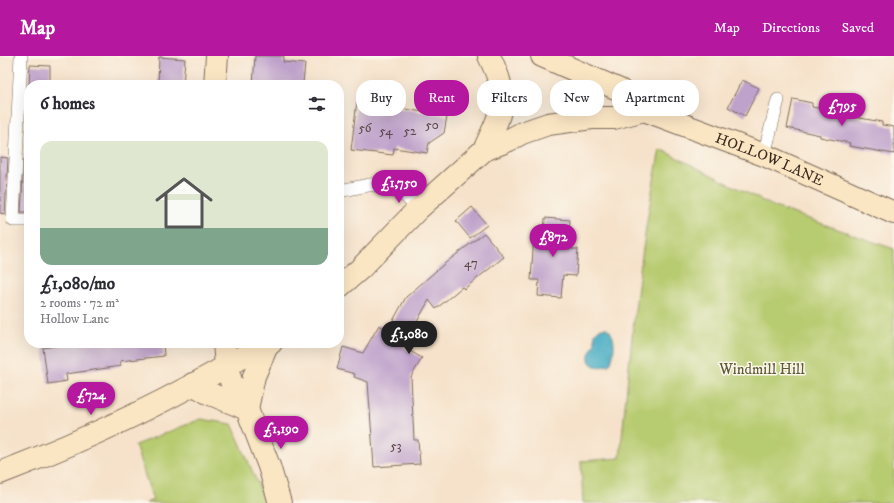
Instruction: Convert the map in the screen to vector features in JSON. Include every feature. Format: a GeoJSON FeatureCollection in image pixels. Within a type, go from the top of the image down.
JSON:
{"type":"FeatureCollection","features":[{"type":"Feature","properties":{"kind":"street"},"geometry":{"type":"LineString","coordinates":[[215,80],[217,56]]}},
{"type":"Feature","properties":{"kind":"street"},"geometry":{"type":"LineString","coordinates":[[484,150],[500,116],[503,101],[502,88],[497,72],[489,56]]}},
{"type":"Feature","properties":{"kind":"street","name":"HOLLOW LANE"},"geometry":{"type":"LineString","coordinates":[[542,56],[612,86]]}},
{"type":"Feature","properties":{"kind":"street"},"geometry":{"type":"LineString","coordinates":[[344,283],[360,269],[418,209],[484,150],[522,133],[548,124],[592,118],[614,118],[622,116]]}},
{"type":"Feature","properties":{"kind":"street","name":"HOLLOW LANE"},"geometry":{"type":"LineString","coordinates":[[660,116],[764,155],[894,213]]}},
{"type":"Feature","properties":{"kind":"street"},"geometry":{"type":"LineString","coordinates":[[224,348],[226,366],[234,390],[247,409],[269,466],[280,503]]}},
{"type":"Feature","properties":{"kind":"street"},"geometry":{"type":"LineString","coordinates":[[0,473],[50,454],[139,413],[259,348]]}},
{"type":"Feature","properties":{"kind":"street"},"geometry":{"type":"LineString","coordinates":[[247,409],[254,376],[267,348]]}},
{"type":"Feature","properties":{"kind":"street"},"geometry":{"type":"LineString","coordinates":[[192,384],[208,393],[247,409]]}},
{"type":"Feature","properties":{"kind":"lane"},"geometry":{"type":"LineString","coordinates":[[21,56],[13,220],[24,220]]}},
{"type":"Feature","properties":{"kind":"lane"},"geometry":{"type":"LineString","coordinates":[[764,155],[778,100]]}},
{"type":"Feature","properties":{"kind":"lane"},"geometry":{"type":"LineString","coordinates":[[344,190],[369,185],[394,183],[418,209]]}},
{"type":"Feature","properties":{"kind":"green space","name":"Windmill Hill"},"geometry":{"type":"Polygon","coordinates":[[[660,149],[775,207],[894,249],[894,503],[583,503],[581,461],[620,458],[641,264],[646,226],[660,149]]]}},
{"type":"Feature","properties":{"kind":"green space"},"geometry":{"type":"Polygon","coordinates":[[[201,419],[232,424],[266,503],[146,503],[153,500],[135,445],[201,419]]]}},
{"type":"Feature","properties":{"kind":"water"},"geometry":{"type":"Polygon","coordinates":[[[601,328],[607,328],[614,340],[614,345],[610,364],[599,367],[590,363],[589,355],[595,343],[595,333],[601,328]]]}},
{"type":"Feature","properties":{"kind":"building"},"geometry":{"type":"Polygon","coordinates":[[[255,56],[284,56],[283,62],[305,64],[303,80],[253,80],[255,56]]]}},
{"type":"Feature","properties":{"kind":"building"},"geometry":{"type":"Polygon","coordinates":[[[159,57],[185,59],[183,80],[158,80],[159,57]]]}},
{"type":"Feature","properties":{"kind":"building"},"geometry":{"type":"Polygon","coordinates":[[[30,65],[50,66],[50,80],[29,80],[30,65]]]}},
{"type":"Feature","properties":{"kind":"building"},"geometry":{"type":"Polygon","coordinates":[[[742,80],[759,88],[745,116],[728,107],[742,80]]]}},
{"type":"Feature","properties":{"kind":"building"},"geometry":{"type":"Polygon","coordinates":[[[793,99],[812,103],[812,107],[855,114],[854,117],[882,122],[882,125],[894,127],[894,154],[849,146],[850,143],[787,128],[793,99]]]}},
{"type":"Feature","properties":{"kind":"building"},"geometry":{"type":"Polygon","coordinates":[[[356,109],[356,116],[406,116],[406,109],[414,110],[414,116],[447,116],[444,133],[429,143],[427,153],[394,148],[393,155],[351,150],[356,109]]]}},
{"type":"Feature","properties":{"kind":"building"},"geometry":{"type":"Polygon","coordinates":[[[0,157],[8,158],[5,214],[0,213],[0,157]]]}},
{"type":"Feature","properties":{"kind":"building"},"geometry":{"type":"Polygon","coordinates":[[[24,159],[24,212],[21,212],[24,159]]]}},
{"type":"Feature","properties":{"kind":"building"},"geometry":{"type":"Polygon","coordinates":[[[472,207],[487,225],[470,238],[456,221],[472,207]]]}},
{"type":"Feature","properties":{"kind":"building"},"geometry":{"type":"Polygon","coordinates":[[[545,218],[570,220],[568,249],[578,249],[576,276],[563,275],[561,298],[538,296],[539,280],[531,280],[534,235],[544,236],[545,218]]]}},
{"type":"Feature","properties":{"kind":"building"},"geometry":{"type":"Polygon","coordinates":[[[484,233],[504,257],[464,289],[462,287],[436,309],[429,300],[403,347],[422,358],[411,377],[414,440],[418,440],[420,464],[374,467],[368,382],[354,377],[355,374],[337,369],[343,348],[363,353],[379,325],[388,330],[406,297],[444,264],[484,233]]]}},
{"type":"Feature","properties":{"kind":"building"},"geometry":{"type":"Polygon","coordinates":[[[43,348],[163,348],[164,356],[120,361],[121,366],[66,374],[67,381],[48,384],[43,348]]]}}]}
